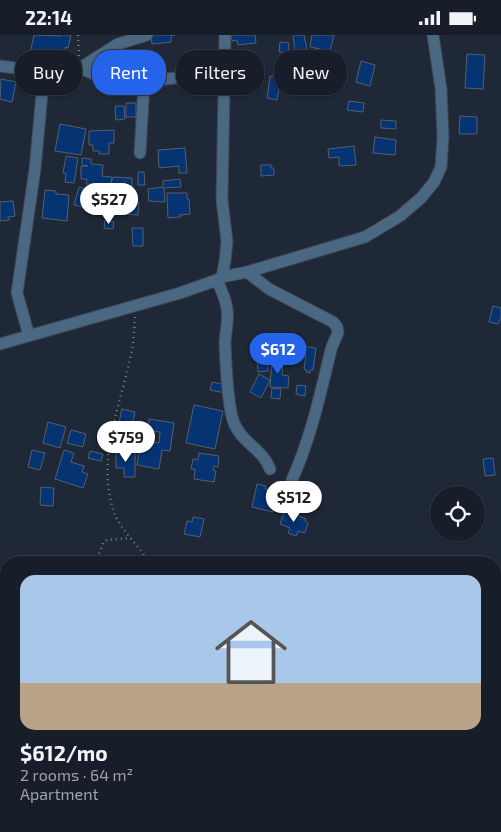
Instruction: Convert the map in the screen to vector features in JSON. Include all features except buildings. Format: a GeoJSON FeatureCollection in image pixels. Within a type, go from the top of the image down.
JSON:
{"type":"FeatureCollection","features":[{"type":"Feature","properties":{"kind":"street"},"geometry":{"type":"LineString","coordinates":[[82,67],[118,44],[147,35]]}},
{"type":"Feature","properties":{"kind":"street"},"geometry":{"type":"LineString","coordinates":[[225,35],[225,50]]}},
{"type":"Feature","properties":{"kind":"street"},"geometry":{"type":"LineString","coordinates":[[0,344],[365,237],[400,216],[421,198],[434,181],[441,167],[443,137],[441,89],[433,35]]}},
{"type":"Feature","properties":{"kind":"street"},"geometry":{"type":"LineString","coordinates":[[0,66],[15,68]]}},
{"type":"Feature","properties":{"kind":"street"},"geometry":{"type":"LineString","coordinates":[[29,336],[17,293],[35,169],[42,95]]}},
{"type":"Feature","properties":{"kind":"street"},"geometry":{"type":"LineString","coordinates":[[140,153],[143,95]]}},
{"type":"Feature","properties":{"kind":"street"},"geometry":{"type":"LineString","coordinates":[[224,95],[222,200],[227,242],[226,261],[219,279],[227,311],[226,359],[232,417],[238,433],[267,460],[270,469]]}},
{"type":"Feature","properties":{"kind":"street"},"geometry":{"type":"LineString","coordinates":[[247,272],[269,289],[337,325],[338,330],[331,349],[314,422],[292,480]]}},
{"type":"Feature","properties":{"kind":"path"},"geometry":{"type":"LineString","coordinates":[[78,35],[79,50]]}},
{"type":"Feature","properties":{"kind":"path"},"geometry":{"type":"LineString","coordinates":[[135,305],[132,353],[108,442],[106,462],[109,492],[114,514],[144,556]]}},
{"type":"Feature","properties":{"kind":"path"},"geometry":{"type":"LineString","coordinates":[[98,556],[103,543],[107,540],[131,538]]}}]}
